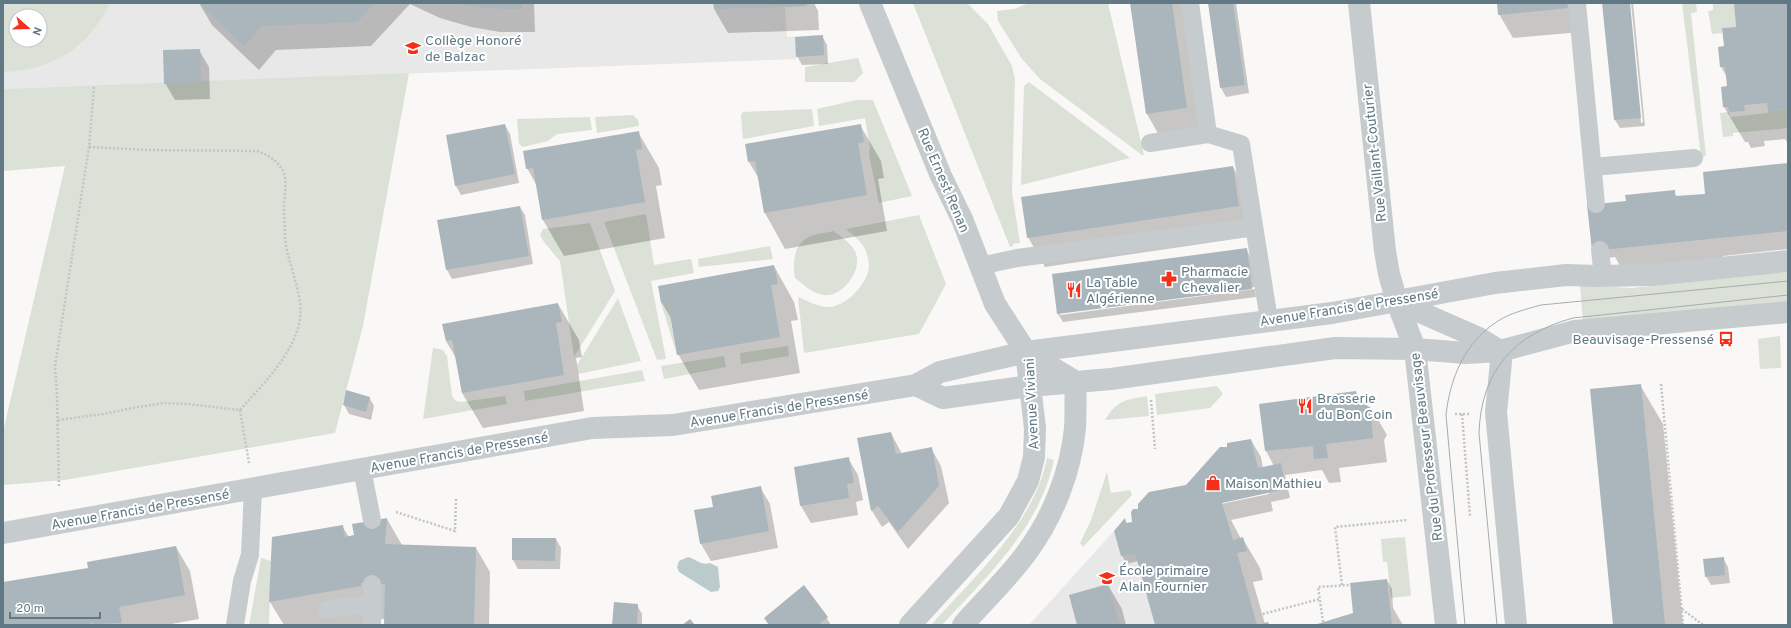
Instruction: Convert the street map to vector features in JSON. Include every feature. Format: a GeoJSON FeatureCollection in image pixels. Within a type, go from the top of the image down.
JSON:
{"type":"FeatureCollection","features":[{"type":"Feature","properties":{"kind":"street","name":"Rue Ernest Renan"},"geometry":{"type":"LineString","coordinates":[[870,3],[941,176],[962,219],[995,304],[1026,352]]}},
{"type":"Feature","properties":{"kind":"street","name":"Rue Vaillant-Couturier"},"geometry":{"type":"LineString","coordinates":[[1359,3],[1385,251],[1389,274],[1397,302]]}},
{"type":"Feature","properties":{"kind":"street","name":"Avenue Francis de Pressensé"},"geometry":{"type":"LineString","coordinates":[[3,533],[592,428],[673,426],[916,385],[940,372],[1026,352],[1332,313],[1495,283],[1566,275],[1653,275],[1788,261]]}},
{"type":"Feature","properties":{"kind":"street","name":"Rue du Professeur Beauvisage"},"geometry":{"type":"LineString","coordinates":[[1397,302],[1415,349],[1446,625]]}},
{"type":"Feature","properties":{"kind":"street"},"geometry":{"type":"LineString","coordinates":[[1397,302],[1478,338],[1500,351]]}},
{"type":"Feature","properties":{"kind":"street"},"geometry":{"type":"LineString","coordinates":[[916,385],[943,398],[1030,386],[1123,377],[1336,348],[1415,349],[1466,353],[1500,351],[1574,331],[1788,312]]}},
{"type":"Feature","properties":{"kind":"street"},"geometry":{"type":"LineString","coordinates":[[1500,351],[1497,421],[1516,625]]}},
{"type":"Feature","properties":{"kind":"street","name":"Avenue Viviani"},"geometry":{"type":"LineString","coordinates":[[1026,352],[1076,382]]}},
{"type":"Feature","properties":{"kind":"street","name":"Avenue Viviani"},"geometry":{"type":"LineString","coordinates":[[910,625],[1009,516],[1028,481],[1034,457],[1035,428],[1026,352]]}},
{"type":"Feature","properties":{"kind":"street"},"geometry":{"type":"LineString","coordinates":[[963,625],[1027,552],[1046,523],[1061,488],[1069,460],[1075,428],[1076,382]]}},
{"type":"Feature","properties":{"kind":"lane"},"geometry":{"type":"LineString","coordinates":[[1190,3],[1208,134]]}},
{"type":"Feature","properties":{"kind":"lane"},"geometry":{"type":"LineString","coordinates":[[1577,3],[1596,204]]}},
{"type":"Feature","properties":{"kind":"lane"},"geometry":{"type":"LineString","coordinates":[[1150,143],[1208,134],[1241,144],[1269,320]]}},
{"type":"Feature","properties":{"kind":"lane"},"geometry":{"type":"LineString","coordinates":[[1593,167],[1694,158]]}},
{"type":"Feature","properties":{"kind":"lane"},"geometry":{"type":"LineString","coordinates":[[980,266],[1018,258],[1253,226]]}},
{"type":"Feature","properties":{"kind":"lane"},"geometry":{"type":"LineString","coordinates":[[1600,250],[1603,276]]}},
{"type":"Feature","properties":{"kind":"lane"},"geometry":{"type":"LineString","coordinates":[[362,469],[372,520]]}},
{"type":"Feature","properties":{"kind":"lane"},"geometry":{"type":"LineString","coordinates":[[235,625],[242,581],[250,555],[253,489]]}},
{"type":"Feature","properties":{"kind":"lane"},"geometry":{"type":"LineString","coordinates":[[372,584],[372,625]]}},
{"type":"Feature","properties":{"kind":"lane"},"geometry":{"type":"LineString","coordinates":[[327,610],[348,606],[372,606]]}},
{"type":"Feature","properties":{"kind":"path"},"geometry":{"type":"LineString","coordinates":[[59,486],[55,366],[89,147],[94,86]]}},
{"type":"Feature","properties":{"kind":"path"},"geometry":{"type":"LineString","coordinates":[[89,147],[148,150],[257,151],[269,156],[276,162],[284,173],[286,240],[301,314],[298,328],[290,348],[268,379],[240,410]]}},
{"type":"Feature","properties":{"kind":"path"},"geometry":{"type":"LineString","coordinates":[[1660,384],[1683,625]]}},
{"type":"Feature","properties":{"kind":"path"},"geometry":{"type":"LineString","coordinates":[[1150,397],[1155,449]]}},
{"type":"Feature","properties":{"kind":"path"},"geometry":{"type":"LineString","coordinates":[[58,420],[103,414],[138,406],[164,403],[188,404],[240,410]]}},
{"type":"Feature","properties":{"kind":"path"},"geometry":{"type":"LineString","coordinates":[[240,410],[253,489]]}},
{"type":"Feature","properties":{"kind":"path"},"geometry":{"type":"LineString","coordinates":[[1455,414],[1472,414]]}},
{"type":"Feature","properties":{"kind":"path"},"geometry":{"type":"LineString","coordinates":[[1462,414],[1470,516]]}},
{"type":"Feature","properties":{"kind":"path"},"geometry":{"type":"LineString","coordinates":[[393,511],[455,531],[456,499]]}},
{"type":"Feature","properties":{"kind":"path"},"geometry":{"type":"LineString","coordinates":[[1342,585],[1335,527],[1408,520]]}},
{"type":"Feature","properties":{"kind":"path"},"geometry":{"type":"LineString","coordinates":[[1323,622],[1318,587],[1350,585]]}},
{"type":"Feature","properties":{"kind":"path"},"geometry":{"type":"LineString","coordinates":[[1255,616],[1320,599]]}},
{"type":"Feature","properties":{"kind":"path"},"geometry":{"type":"LineString","coordinates":[[1682,609],[1703,625]]}},
{"type":"Feature","properties":{"kind":"shaded area","name":"Collège Honoré de Balzac"},"geometry":{"type":"Polygon","coordinates":[[[3,3],[809,3],[806,6],[785,7],[787,37],[823,35],[824,55],[796,57],[796,59],[3,89],[3,3]]]}},
{"type":"Feature","properties":{"kind":"shaded area"},"geometry":{"type":"Polygon","coordinates":[[[3,3],[110,3],[102,19],[92,32],[67,54],[37,67],[21,71],[3,72],[3,3]]]}},
{"type":"Feature","properties":{"kind":"shaded area"},"geometry":{"type":"Polygon","coordinates":[[[913,3],[967,3],[988,24],[1012,66],[1015,79],[1012,192],[1020,243],[1013,244],[1013,246],[1010,247],[913,3]]]}},
{"type":"Feature","properties":{"kind":"shaded area"},"geometry":{"type":"Polygon","coordinates":[[[1029,3],[1108,3],[1144,155],[1040,79],[1022,59],[998,21],[997,11],[1014,9],[1029,3]]]}},
{"type":"Feature","properties":{"kind":"shaded area"},"geometry":{"type":"Polygon","coordinates":[[[1682,3],[1696,3],[1697,12],[1691,13],[1706,156],[1701,157],[1682,3]]]}},
{"type":"Feature","properties":{"kind":"shaded area"},"geometry":{"type":"Polygon","coordinates":[[[1713,3],[1734,3],[1736,27],[1722,28],[1722,33],[1712,34],[1708,11],[1713,10],[1713,3]]]}},
{"type":"Feature","properties":{"kind":"shaded area"},"geometry":{"type":"Polygon","coordinates":[[[858,58],[863,73],[854,82],[805,82],[805,67],[858,58]]]}},
{"type":"Feature","properties":{"kind":"shaded area"},"geometry":{"type":"Polygon","coordinates":[[[409,73],[363,326],[335,433],[65,480],[3,485],[3,432],[65,166],[3,171],[3,89],[409,73]]]}},
{"type":"Feature","properties":{"kind":"shaded area"},"geometry":{"type":"Polygon","coordinates":[[[1029,82],[1130,158],[1021,185],[1024,86],[1029,82]]]}},
{"type":"Feature","properties":{"kind":"shaded area"},"geometry":{"type":"Polygon","coordinates":[[[856,100],[873,100],[912,196],[879,203],[869,155],[870,148],[865,118],[819,126],[817,109],[856,100]]]}},
{"type":"Feature","properties":{"kind":"shaded area"},"geometry":{"type":"Polygon","coordinates":[[[812,109],[814,126],[743,139],[741,115],[743,112],[812,109]]]}},
{"type":"Feature","properties":{"kind":"shaded area"},"geometry":{"type":"Polygon","coordinates":[[[1788,109],[1788,128],[1733,133],[1733,136],[1723,137],[1720,113],[1729,112],[1730,117],[1768,113],[1768,111],[1788,109]]]}},
{"type":"Feature","properties":{"kind":"shaded area"},"geometry":{"type":"Polygon","coordinates":[[[633,115],[638,120],[639,126],[597,133],[595,117],[633,115]]]}},
{"type":"Feature","properties":{"kind":"shaded area"},"geometry":{"type":"Polygon","coordinates":[[[590,117],[592,130],[557,134],[548,141],[523,147],[519,144],[517,119],[590,117]]]}},
{"type":"Feature","properties":{"kind":"shaded area"},"geometry":{"type":"Polygon","coordinates":[[[646,214],[654,265],[691,259],[694,273],[651,281],[666,359],[657,360],[604,222],[646,214]]]}},
{"type":"Feature","properties":{"kind":"shaded area"},"geometry":{"type":"Polygon","coordinates":[[[919,215],[946,284],[919,334],[804,353],[798,297],[819,306],[827,307],[841,304],[848,300],[860,288],[867,274],[869,266],[866,251],[859,240],[846,229],[919,215]]]}},
{"type":"Feature","properties":{"kind":"shaded area"},"geometry":{"type":"Polygon","coordinates":[[[590,223],[615,291],[574,357],[560,261],[540,235],[543,229],[590,223]]]}},
{"type":"Feature","properties":{"kind":"shaded area"},"geometry":{"type":"Polygon","coordinates":[[[833,231],[848,242],[854,250],[857,258],[857,265],[848,284],[837,292],[830,295],[824,295],[812,291],[795,278],[794,260],[798,248],[805,239],[814,235],[833,231]]]}},
{"type":"Feature","properties":{"kind":"shaded area"},"geometry":{"type":"Polygon","coordinates":[[[770,246],[773,259],[699,267],[698,259],[770,246]]]}},
{"type":"Feature","properties":{"kind":"shaded area"},"geometry":{"type":"Polygon","coordinates":[[[1788,272],[1788,301],[1583,322],[1580,285],[1632,288],[1788,272]]]}},
{"type":"Feature","properties":{"kind":"shaded area"},"geometry":{"type":"Polygon","coordinates":[[[618,298],[641,361],[578,374],[577,365],[618,298]]]}},
{"type":"Feature","properties":{"kind":"shaded area"},"geometry":{"type":"Polygon","coordinates":[[[661,303],[668,303],[677,355],[661,303]]]}},
{"type":"Feature","properties":{"kind":"shaded area"},"geometry":{"type":"Polygon","coordinates":[[[1780,336],[1781,368],[1760,369],[1758,339],[1780,336]]]}},
{"type":"Feature","properties":{"kind":"shaded area"},"geometry":{"type":"Polygon","coordinates":[[[788,346],[789,356],[741,364],[740,353],[788,346]]]}},
{"type":"Feature","properties":{"kind":"shaded area"},"geometry":{"type":"Polygon","coordinates":[[[433,348],[443,350],[447,356],[452,396],[456,401],[461,402],[505,396],[507,404],[423,419],[433,348]]]}},
{"type":"Feature","properties":{"kind":"shaded area"},"geometry":{"type":"Polygon","coordinates":[[[724,356],[726,367],[664,379],[661,366],[724,356]]]}},
{"type":"Feature","properties":{"kind":"shaded area"},"geometry":{"type":"Polygon","coordinates":[[[642,370],[645,381],[525,401],[524,391],[642,370]]]}},
{"type":"Feature","properties":{"kind":"shaded area"},"geometry":{"type":"Polygon","coordinates":[[[1217,386],[1223,394],[1210,408],[1157,415],[1155,394],[1217,386]]]}},
{"type":"Feature","properties":{"kind":"shaded area"},"geometry":{"type":"Polygon","coordinates":[[[1147,396],[1149,416],[1105,420],[1109,413],[1122,402],[1147,396]]]}},
{"type":"Feature","properties":{"kind":"shaded area"},"geometry":{"type":"Polygon","coordinates":[[[1047,458],[1054,460],[1047,485],[1037,508],[1010,550],[942,625],[931,625],[983,568],[1016,527],[1040,482],[1047,458]]]}},
{"type":"Feature","properties":{"kind":"shaded area"},"geometry":{"type":"Polygon","coordinates":[[[1107,472],[1111,493],[1130,490],[1132,495],[1083,547],[1080,543],[1091,520],[1107,472]]]}},
{"type":"Feature","properties":{"kind":"shaded area","name":"École primaire Alain Fournier"},"geometry":{"type":"Polygon","coordinates":[[[1125,518],[1156,625],[1029,625],[1114,531],[1125,518]]]}},
{"type":"Feature","properties":{"kind":"shaded area"},"geometry":{"type":"Polygon","coordinates":[[[1405,537],[1411,596],[1391,598],[1387,562],[1383,562],[1381,539],[1405,537]]]}},
{"type":"Feature","properties":{"kind":"shaded area"},"geometry":{"type":"Polygon","coordinates":[[[688,557],[704,564],[710,563],[718,567],[720,587],[718,591],[711,592],[679,572],[677,567],[679,561],[688,557]]]}},
{"type":"Feature","properties":{"kind":"shaded area"},"geometry":{"type":"Polygon","coordinates":[[[261,558],[271,561],[269,625],[249,625],[261,558]]]}},
{"type":"Feature","properties":{"kind":"building"},"geometry":{"type":"Polygon","coordinates":[[[199,3],[375,3],[357,22],[262,26],[244,46],[199,3]]]}},
{"type":"Feature","properties":{"kind":"building"},"geometry":{"type":"Polygon","coordinates":[[[458,3],[522,3],[522,9],[486,8],[458,3]]]}},
{"type":"Feature","properties":{"kind":"building"},"geometry":{"type":"Polygon","coordinates":[[[713,3],[806,3],[806,6],[714,9],[713,3]]]}},
{"type":"Feature","properties":{"kind":"building"},"geometry":{"type":"Polygon","coordinates":[[[1130,3],[1172,3],[1187,108],[1146,114],[1130,3]]]}},
{"type":"Feature","properties":{"kind":"building"},"geometry":{"type":"Polygon","coordinates":[[[1208,3],[1233,3],[1245,85],[1220,88],[1208,3]]]}},
{"type":"Feature","properties":{"kind":"building"},"geometry":{"type":"Polygon","coordinates":[[[1497,3],[1567,3],[1568,8],[1498,15],[1497,3]]]}},
{"type":"Feature","properties":{"kind":"building"},"geometry":{"type":"Polygon","coordinates":[[[1602,3],[1630,3],[1641,118],[1614,120],[1602,3]]]}},
{"type":"Feature","properties":{"kind":"building"},"geometry":{"type":"Polygon","coordinates":[[[1734,3],[1788,3],[1788,109],[1768,111],[1767,103],[1744,105],[1745,111],[1729,112],[1728,107],[1723,107],[1721,87],[1727,86],[1725,67],[1720,67],[1718,47],[1724,46],[1722,28],[1736,27],[1734,3]]]}},
{"type":"Feature","properties":{"kind":"building"},"geometry":{"type":"Polygon","coordinates":[[[823,35],[824,55],[796,57],[795,37],[823,35]]]}},
{"type":"Feature","properties":{"kind":"building"},"geometry":{"type":"Polygon","coordinates":[[[200,49],[201,82],[164,84],[163,50],[200,49]]]}},
{"type":"Feature","properties":{"kind":"building"},"geometry":{"type":"Polygon","coordinates":[[[505,124],[515,174],[455,186],[446,135],[505,124]]]}},
{"type":"Feature","properties":{"kind":"building"},"geometry":{"type":"Polygon","coordinates":[[[861,124],[864,142],[858,143],[867,195],[764,213],[755,161],[748,162],[745,144],[861,124]]]}},
{"type":"Feature","properties":{"kind":"building"},"geometry":{"type":"Polygon","coordinates":[[[639,131],[642,149],[636,150],[645,202],[542,220],[533,168],[526,169],[523,151],[639,131]]]}},
{"type":"Feature","properties":{"kind":"building"},"geometry":{"type":"Polygon","coordinates":[[[1788,163],[1788,231],[1592,251],[1587,205],[1626,201],[1625,195],[1675,190],[1675,196],[1705,194],[1703,172],[1788,163]]]}},
{"type":"Feature","properties":{"kind":"building"},"geometry":{"type":"Polygon","coordinates":[[[1233,166],[1239,206],[1027,238],[1021,197],[1233,166]]]}},
{"type":"Feature","properties":{"kind":"building"},"geometry":{"type":"Polygon","coordinates":[[[520,206],[529,256],[446,270],[437,220],[520,206]]]}},
{"type":"Feature","properties":{"kind":"building"},"geometry":{"type":"Polygon","coordinates":[[[1247,248],[1252,289],[1057,314],[1052,274],[1247,248]]]}},
{"type":"Feature","properties":{"kind":"building"},"geometry":{"type":"Polygon","coordinates":[[[774,265],[778,284],[771,285],[780,337],[677,355],[668,303],[661,303],[658,286],[774,265]]]}},
{"type":"Feature","properties":{"kind":"building"},"geometry":{"type":"Polygon","coordinates":[[[558,303],[562,322],[556,323],[564,375],[462,393],[452,340],[446,341],[442,324],[558,303]]]}},
{"type":"Feature","properties":{"kind":"building"},"geometry":{"type":"Polygon","coordinates":[[[1641,384],[1665,625],[1613,625],[1590,389],[1641,384]]]}},
{"type":"Feature","properties":{"kind":"building"},"geometry":{"type":"Polygon","coordinates":[[[346,390],[370,397],[366,412],[343,405],[346,390]]]}},
{"type":"Feature","properties":{"kind":"building"},"geometry":{"type":"Polygon","coordinates":[[[1356,391],[1357,399],[1374,410],[1371,416],[1373,438],[1326,444],[1328,458],[1314,459],[1313,446],[1265,451],[1259,404],[1356,391]]]}},
{"type":"Feature","properties":{"kind":"building"},"geometry":{"type":"Polygon","coordinates":[[[891,432],[896,454],[932,447],[939,486],[898,532],[878,506],[871,511],[857,438],[891,432]]]}},
{"type":"Feature","properties":{"kind":"building"},"geometry":{"type":"Polygon","coordinates":[[[1251,439],[1258,468],[1281,463],[1286,489],[1222,503],[1233,540],[1243,537],[1247,551],[1237,553],[1257,625],[1155,625],[1135,553],[1121,556],[1114,531],[1125,518],[1126,523],[1132,522],[1131,512],[1133,509],[1138,509],[1138,504],[1149,492],[1186,485],[1220,447],[1227,447],[1227,443],[1251,439]]]}},
{"type":"Feature","properties":{"kind":"building"},"geometry":{"type":"Polygon","coordinates":[[[849,457],[854,483],[847,484],[849,498],[800,506],[794,467],[849,457]]]}},
{"type":"Feature","properties":{"kind":"building"},"geometry":{"type":"Polygon","coordinates":[[[761,486],[769,531],[700,544],[694,510],[713,507],[711,496],[761,486]]]}},
{"type":"Feature","properties":{"kind":"building"},"geometry":{"type":"Polygon","coordinates":[[[387,518],[385,544],[476,547],[474,625],[384,625],[385,584],[361,583],[361,586],[269,602],[272,537],[343,525],[345,537],[354,535],[352,524],[387,518]]]}},
{"type":"Feature","properties":{"kind":"building"},"geometry":{"type":"Polygon","coordinates":[[[512,538],[556,538],[555,561],[512,560],[512,538]]]}},
{"type":"Feature","properties":{"kind":"building"},"geometry":{"type":"Polygon","coordinates":[[[176,546],[185,595],[119,607],[122,623],[94,623],[83,625],[3,625],[3,582],[88,568],[87,562],[176,546]]]}},
{"type":"Feature","properties":{"kind":"building"},"geometry":{"type":"Polygon","coordinates":[[[1724,557],[1725,575],[1705,577],[1703,559],[1724,557]]]}},
{"type":"Feature","properties":{"kind":"building"},"geometry":{"type":"Polygon","coordinates":[[[1387,579],[1392,625],[1314,625],[1353,613],[1350,583],[1387,579]]]}},
{"type":"Feature","properties":{"kind":"building"},"geometry":{"type":"Polygon","coordinates":[[[1108,584],[1120,625],[1077,625],[1069,595],[1108,584]]]}},
{"type":"Feature","properties":{"kind":"building"},"geometry":{"type":"Polygon","coordinates":[[[804,585],[828,617],[818,625],[769,625],[764,618],[804,585]]]}},
{"type":"Feature","properties":{"kind":"building"},"geometry":{"type":"Polygon","coordinates":[[[614,602],[638,604],[637,625],[612,625],[614,602]]]}},
{"type":"Feature","properties":{"kind":"building"},"geometry":{"type":"Polygon","coordinates":[[[690,619],[695,625],[682,625],[690,619]]]}},
{"type":"Feature","properties":{"kind":"building"},"geometry":{"type":"Polygon","coordinates":[[[1268,622],[1269,625],[1258,625],[1268,622]]]}},
{"type":"Feature","properties":{"kind":"tram line"},"geometry":{"type":"LineString","coordinates":[[1465,625],[1446,415],[1451,388],[1461,362],[1477,339],[1486,330],[1503,318],[1541,305],[1788,281]]}},
{"type":"Feature","properties":{"kind":"tram line"},"geometry":{"type":"LineString","coordinates":[[1497,625],[1479,433],[1481,411],[1486,391],[1494,374],[1505,358],[1518,345],[1534,334],[1552,325],[1573,318],[1788,295]]}},
{"type":"Feature","properties":{"kind":"place","name":"Collège Honoré de Balzac"},"geometry":{"type":"Point","coordinates":[413,48]}},
{"type":"Feature","properties":{"kind":"place","name":"Pharmacie Chevalier"},"geometry":{"type":"Point","coordinates":[1169,279]}},
{"type":"Feature","properties":{"kind":"place","name":"La Table Algérienne"},"geometry":{"type":"Point","coordinates":[1074,290]}},
{"type":"Feature","properties":{"kind":"place","name":"Beauvisage-Pressensé"},"geometry":{"type":"Point","coordinates":[1726,339]}},
{"type":"Feature","properties":{"kind":"place","name":"Brasserie du Bon Coin"},"geometry":{"type":"Point","coordinates":[1305,406]}},
{"type":"Feature","properties":{"kind":"place","name":"Maison Mathieu"},"geometry":{"type":"Point","coordinates":[1213,483]}},
{"type":"Feature","properties":{"kind":"place","name":"École primaire Alain Fournier"},"geometry":{"type":"Point","coordinates":[1107,578]}}]}
